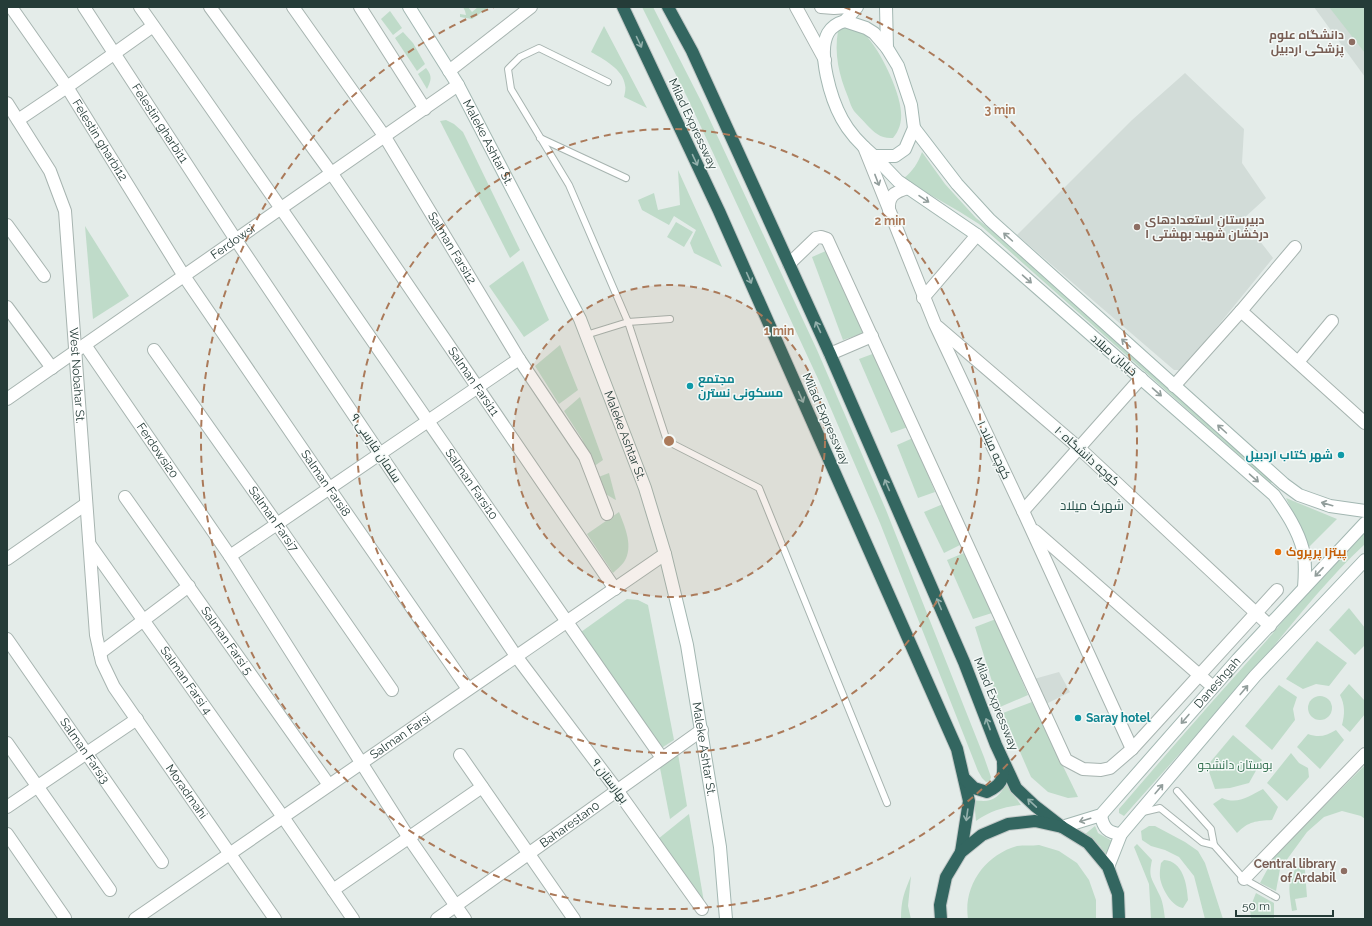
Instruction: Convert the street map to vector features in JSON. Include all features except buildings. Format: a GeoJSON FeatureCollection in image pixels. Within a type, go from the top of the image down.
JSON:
{"type":"FeatureCollection","features":[{"type":"Feature","properties":{"kind":"highway","name":"Milad Expressway"},"geometry":{"type":"LineString","coordinates":[[623,7],[719,211],[957,749],[969,801],[961,852]]}},
{"type":"Feature","properties":{"kind":"highway","name":"Milad Expressway"},"geometry":{"type":"LineString","coordinates":[[668,7],[692,50],[830,354],[964,662],[1003,760],[1016,788],[1035,806],[1062,827]]}},
{"type":"Feature","properties":{"kind":"highway"},"geometry":{"type":"LineString","coordinates":[[964,778],[974,788],[987,792],[998,787],[1004,775],[1003,760]]}},
{"type":"Feature","properties":{"kind":"highway"},"geometry":{"type":"LineString","coordinates":[[941,919],[940,905],[946,877],[961,852],[982,835],[1008,824],[1035,821],[1062,827],[1088,843],[1108,867],[1118,894],[1119,919]]}},
{"type":"Feature","properties":{"kind":"street","name":"Felestin gharbi12"},"geometry":{"type":"LineString","coordinates":[[11,7],[67,87],[184,276]]}},
{"type":"Feature","properties":{"kind":"street","name":"Felestin gharbi11"},"geometry":{"type":"LineString","coordinates":[[84,7],[236,240]]}},
{"type":"Feature","properties":{"kind":"street","name":"Salman Farsi10"},"geometry":{"type":"LineString","coordinates":[[140,7],[282,208],[566,622],[662,758]]}},
{"type":"Feature","properties":{"kind":"street","name":"Salman Farsi11"},"geometry":{"type":"LineString","coordinates":[[210,7],[332,174],[615,589]]}},
{"type":"Feature","properties":{"kind":"street","name":"Salman Farsi12"},"geometry":{"type":"LineString","coordinates":[[293,7],[385,137],[519,359],[585,457],[607,514]]}},
{"type":"Feature","properties":{"kind":"street"},"geometry":{"type":"LineString","coordinates":[[360,7],[425,109]]}},
{"type":"Feature","properties":{"kind":"street","name":"Maleke Ashtar St."},"geometry":{"type":"LineString","coordinates":[[408,7],[458,85],[580,319],[645,488],[665,554],[688,645],[720,847],[726,905]]}},
{"type":"Feature","properties":{"kind":"street"},"geometry":{"type":"LineString","coordinates":[[449,71],[530,7]]}},
{"type":"Feature","properties":{"kind":"street"},"geometry":{"type":"LineString","coordinates":[[796,7],[825,60]]}},
{"type":"Feature","properties":{"kind":"street"},"geometry":{"type":"LineString","coordinates":[[821,7],[849,7]]}},
{"type":"Feature","properties":{"kind":"street"},"geometry":{"type":"LineString","coordinates":[[857,7],[845,21],[838,23],[828,33],[825,42],[825,60],[826,75],[832,97],[842,119],[854,137],[864,147]]}},
{"type":"Feature","properties":{"kind":"street"},"geometry":{"type":"LineString","coordinates":[[886,7],[887,48]]}},
{"type":"Feature","properties":{"kind":"street"},"geometry":{"type":"LineString","coordinates":[[845,21],[866,28],[874,33],[887,48],[898,66],[911,105],[914,128],[905,149],[896,156],[874,156]]}},
{"type":"Feature","properties":{"kind":"street"},"geometry":{"type":"LineString","coordinates":[[18,120],[115,54],[153,26]]}},
{"type":"Feature","properties":{"kind":"street","name":"Ferdowsi"},"geometry":{"type":"LineString","coordinates":[[7,399],[458,85]]}},
{"type":"Feature","properties":{"kind":"street","name":"West Nobahar St."},"geometry":{"type":"LineString","coordinates":[[7,103],[50,172],[65,211],[96,635],[100,657]]}},
{"type":"Feature","properties":{"kind":"street","name":"خیابان میلاد"},"geometry":{"type":"LineString","coordinates":[[914,128],[957,184],[990,220],[1284,484],[1299,495],[1330,506],[1365,511]]}},
{"type":"Feature","properties":{"kind":"street","name":"خیابان میلاد"},"geometry":{"type":"LineString","coordinates":[[864,147],[898,181],[976,235],[1274,495],[1296,529],[1303,550],[1305,568],[1304,588]]}},
{"type":"Feature","properties":{"kind":"street","name":"کوچه میلاد ۱"},"geometry":{"type":"LineString","coordinates":[[864,147],[923,298],[1023,510],[1132,749]]}},
{"type":"Feature","properties":{"kind":"street"},"geometry":{"type":"LineString","coordinates":[[890,213],[888,201],[900,190],[908,188]]}},
{"type":"Feature","properties":{"kind":"street"},"geometry":{"type":"LineString","coordinates":[[7,225],[44,276]]}},
{"type":"Feature","properties":{"kind":"street"},"geometry":{"type":"LineString","coordinates":[[923,298],[976,235]]}},
{"type":"Feature","properties":{"kind":"street"},"geometry":{"type":"LineString","coordinates":[[789,264],[816,238],[822,237],[828,239],[1066,760],[1083,769],[1101,770],[1110,768],[1132,749],[1277,590]]}},
{"type":"Feature","properties":{"kind":"street","name":"سلمان فارسی ۹"},"geometry":{"type":"LineString","coordinates":[[236,240],[516,656]]}},
{"type":"Feature","properties":{"kind":"street"},"geometry":{"type":"LineString","coordinates":[[1174,386],[1241,311],[1295,247]]}},
{"type":"Feature","properties":{"kind":"street","name":"Salman Farsi8"},"geometry":{"type":"LineString","coordinates":[[184,276],[468,689]]}},
{"type":"Feature","properties":{"kind":"street"},"geometry":{"type":"LineString","coordinates":[[7,307],[52,368]]}},
{"type":"Feature","properties":{"kind":"street"},"geometry":{"type":"LineString","coordinates":[[1241,311],[1365,423]]}},
{"type":"Feature","properties":{"kind":"street"},"geometry":{"type":"LineString","coordinates":[[1298,362],[1332,321]]}},
{"type":"Feature","properties":{"kind":"street","name":"کوچه دانشگاه ۱۰"},"geometry":{"type":"LineString","coordinates":[[935,324],[1079,448],[1270,626]]}},
{"type":"Feature","properties":{"kind":"street"},"geometry":{"type":"LineString","coordinates":[[830,354],[872,336]]}},
{"type":"Feature","properties":{"kind":"street","name":"Ferdowsi20"},"geometry":{"type":"LineString","coordinates":[[85,345],[230,556],[410,838],[465,919]]}},
{"type":"Feature","properties":{"kind":"street","name":"Salman Farsi7"},"geometry":{"type":"LineString","coordinates":[[154,350],[392,690]]}},
{"type":"Feature","properties":{"kind":"street"},"geometry":{"type":"LineString","coordinates":[[230,556],[519,359]]}},
{"type":"Feature","properties":{"kind":"street"},"geometry":{"type":"LineString","coordinates":[[1023,510],[1141,378]]}},
{"type":"Feature","properties":{"kind":"street"},"geometry":{"type":"LineString","coordinates":[[1274,495],[1282,495],[1286,488],[1284,484]]}},
{"type":"Feature","properties":{"kind":"street","name":"Salman Farsi 5"},"geometry":{"type":"LineString","coordinates":[[125,496],[329,785]]}},
{"type":"Feature","properties":{"kind":"street"},"geometry":{"type":"LineString","coordinates":[[7,559],[86,504]]}},
{"type":"Feature","properties":{"kind":"street","name":"Daneshgah"},"geometry":{"type":"LineString","coordinates":[[1101,815],[1213,687],[1365,523]]}},
{"type":"Feature","properties":{"kind":"street"},"geometry":{"type":"LineString","coordinates":[[1031,528],[1213,687]]}},
{"type":"Feature","properties":{"kind":"street","name":"Salman Farsi 4"},"geometry":{"type":"LineString","coordinates":[[89,544],[283,817],[353,919]]}},
{"type":"Feature","properties":{"kind":"street","name":"Salman Farsi"},"geometry":{"type":"LineString","coordinates":[[135,919],[665,554]]}},
{"type":"Feature","properties":{"kind":"street","name":"Daneshgah"},"geometry":{"type":"LineString","coordinates":[[1108,867],[1121,834],[1139,812],[1255,676],[1365,560]]}},
{"type":"Feature","properties":{"kind":"street"},"geometry":{"type":"LineString","coordinates":[[100,657],[143,620],[189,586]]}},
{"type":"Feature","properties":{"kind":"street","name":"Salman Farsi3"},"geometry":{"type":"LineString","coordinates":[[7,639],[162,862]]}},
{"type":"Feature","properties":{"kind":"street","name":"بهارستان ۹"},"geometry":{"type":"LineString","coordinates":[[516,656],[617,790],[702,908]]}},
{"type":"Feature","properties":{"kind":"street","name":"Moradmahi"},"geometry":{"type":"LineString","coordinates":[[100,657],[114,687],[275,919]]}},
{"type":"Feature","properties":{"kind":"street"},"geometry":{"type":"LineString","coordinates":[[7,807],[137,719]]}},
{"type":"Feature","properties":{"kind":"street","name":"Baharestan0"},"geometry":{"type":"LineString","coordinates":[[437,919],[702,730]]}},
{"type":"Feature","properties":{"kind":"street"},"geometry":{"type":"LineString","coordinates":[[7,743],[110,890]]}},
{"type":"Feature","properties":{"kind":"street"},"geometry":{"type":"LineString","coordinates":[[1244,879],[1365,754]]}},
{"type":"Feature","properties":{"kind":"street"},"geometry":{"type":"LineString","coordinates":[[460,755],[572,918]]}},
{"type":"Feature","properties":{"kind":"street"},"geometry":{"type":"LineString","coordinates":[[333,890],[482,787]]}},
{"type":"Feature","properties":{"kind":"street"},"geometry":{"type":"LineString","coordinates":[[1062,827],[1101,815],[1102,823],[1106,830],[1121,834]]}},
{"type":"Feature","properties":{"kind":"street"},"geometry":{"type":"LineString","coordinates":[[7,834],[65,918]]}},
{"type":"Feature","properties":{"kind":"street"},"geometry":{"type":"LineString","coordinates":[[726,905],[726,919]]}},
{"type":"Feature","properties":{"kind":"street"},"geometry":{"type":"LineString","coordinates":[[726,905],[732,919]]}},
{"type":"Feature","properties":{"kind":"lane"},"geometry":{"type":"LineString","coordinates":[[608,82],[539,48],[520,56],[508,69],[511,89],[570,185],[628,322],[667,441],[759,488],[887,803]]}},
{"type":"Feature","properties":{"kind":"lane"},"geometry":{"type":"LineString","coordinates":[[540,138],[626,178]]}},
{"type":"Feature","properties":{"kind":"lane"},"geometry":{"type":"LineString","coordinates":[[586,335],[628,322],[670,319]]}},
{"type":"Feature","properties":{"kind":"lane"},"geometry":{"type":"LineString","coordinates":[[1177,791],[1211,830],[1214,845],[1244,879],[1276,898]]}},
{"type":"Feature","properties":{"kind":"lane"},"geometry":{"type":"LineString","coordinates":[[1139,812],[1160,808],[1202,842],[1214,845]]}},
{"type":"Feature","properties":{"kind":"shaded area","name":"دانشگاه علوم پزشکی اردبیل"},"geometry":{"type":"Polygon","coordinates":[[[1314,7],[1365,7],[1365,77],[1314,7]]]}},
{"type":"Feature","properties":{"kind":"shaded area","name":"دبیرستان استعدادهای درخشان شهید بهشتی ۱"},"geometry":{"type":"Polygon","coordinates":[[[1185,73],[1244,129],[1242,163],[1266,198],[1243,219],[1273,258],[1182,370],[1174,370],[1017,235],[1132,120],[1185,73]]]}},
{"type":"Feature","properties":{"kind":"shaded area"},"geometry":{"type":"Polygon","coordinates":[[[1059,672],[1070,692],[1046,704],[1034,679],[1059,672]]]}},
{"type":"Feature","properties":{"kind":"green space"},"geometry":{"type":"Polygon","coordinates":[[[463,7],[468,7],[472,12],[478,7],[489,7],[472,19],[460,17],[460,14],[466,15],[463,7]]]}},
{"type":"Feature","properties":{"kind":"green space"},"geometry":{"type":"Polygon","coordinates":[[[642,7],[653,7],[702,103],[817,350],[886,510],[984,757],[991,777],[990,781],[986,782],[978,771],[880,523],[819,381],[688,99],[642,7]]]}},
{"type":"Feature","properties":{"kind":"green space"},"geometry":{"type":"Polygon","coordinates":[[[1329,7],[1365,7],[1365,53],[1329,7]]]}},
{"type":"Feature","properties":{"kind":"green space"},"geometry":{"type":"Polygon","coordinates":[[[390,11],[402,28],[393,35],[381,19],[390,11]]]}},
{"type":"Feature","properties":{"kind":"green space"},"geometry":{"type":"Polygon","coordinates":[[[604,26],[647,108],[624,97],[625,86],[621,74],[612,65],[591,52],[604,26]]]}},
{"type":"Feature","properties":{"kind":"green space"},"geometry":{"type":"Polygon","coordinates":[[[846,26],[861,31],[868,37],[887,68],[900,103],[900,126],[893,138],[885,138],[876,133],[851,106],[842,81],[837,56],[838,31],[846,26]]]}},
{"type":"Feature","properties":{"kind":"green space"},"geometry":{"type":"Polygon","coordinates":[[[403,32],[413,43],[425,64],[417,71],[395,38],[403,32]]]}},
{"type":"Feature","properties":{"kind":"green space"},"geometry":{"type":"Polygon","coordinates":[[[426,68],[431,78],[427,89],[418,74],[426,68]]]}},
{"type":"Feature","properties":{"kind":"green space"},"geometry":{"type":"Polygon","coordinates":[[[446,120],[454,124],[463,132],[520,250],[510,258],[440,121],[446,120]]]}},
{"type":"Feature","properties":{"kind":"green space"},"geometry":{"type":"Polygon","coordinates":[[[922,152],[945,184],[976,218],[1005,241],[1274,482],[1270,483],[979,224],[903,179],[915,167],[922,152]]]}},
{"type":"Feature","properties":{"kind":"green space"},"geometry":{"type":"Polygon","coordinates":[[[678,170],[722,267],[694,253],[690,243],[696,230],[674,216],[669,225],[642,210],[638,200],[654,193],[658,210],[680,205],[678,170]]]}},
{"type":"Feature","properties":{"kind":"green space"},"geometry":{"type":"Polygon","coordinates":[[[676,222],[693,232],[684,247],[667,237],[676,222]]]}},
{"type":"Feature","properties":{"kind":"green space"},"geometry":{"type":"Polygon","coordinates":[[[85,226],[129,296],[93,319],[85,226]]]}},
{"type":"Feature","properties":{"kind":"green space"},"geometry":{"type":"Polygon","coordinates":[[[828,250],[864,333],[843,340],[812,257],[828,250]]]}},
{"type":"Feature","properties":{"kind":"green space"},"geometry":{"type":"Polygon","coordinates":[[[523,261],[549,320],[524,337],[489,286],[523,261]]]}},
{"type":"Feature","properties":{"kind":"green space"},"geometry":{"type":"Polygon","coordinates":[[[560,345],[578,390],[559,404],[535,366],[560,345]]]}},
{"type":"Feature","properties":{"kind":"green space"},"geometry":{"type":"Polygon","coordinates":[[[875,353],[908,427],[891,433],[859,359],[875,353]]]}},
{"type":"Feature","properties":{"kind":"green space"},"geometry":{"type":"Polygon","coordinates":[[[580,397],[603,460],[593,467],[582,439],[564,411],[580,397]]]}},
{"type":"Feature","properties":{"kind":"green space"},"geometry":{"type":"Polygon","coordinates":[[[913,438],[935,492],[918,498],[897,445],[913,438]]]}},
{"type":"Feature","properties":{"kind":"green space"},"geometry":{"type":"Polygon","coordinates":[[[609,473],[616,500],[603,492],[596,478],[609,473]]]}},
{"type":"Feature","properties":{"kind":"green space"},"geometry":{"type":"Polygon","coordinates":[[[1286,498],[1337,519],[1309,547],[1286,498]]]}},
{"type":"Feature","properties":{"kind":"green space"},"geometry":{"type":"Polygon","coordinates":[[[943,504],[960,545],[944,553],[924,512],[943,504]]]}},
{"type":"Feature","properties":{"kind":"green space"},"geometry":{"type":"Polygon","coordinates":[[[619,512],[628,537],[628,550],[624,562],[613,573],[587,534],[619,512]]]}},
{"type":"Feature","properties":{"kind":"green space"},"geometry":{"type":"Polygon","coordinates":[[[1365,532],[1365,544],[1323,587],[1259,664],[1124,816],[1119,813],[1119,809],[1302,599],[1365,532]]]}},
{"type":"Feature","properties":{"kind":"green space"},"geometry":{"type":"Polygon","coordinates":[[[964,553],[992,613],[973,619],[947,560],[964,553]]]}},
{"type":"Feature","properties":{"kind":"green space"},"geometry":{"type":"Polygon","coordinates":[[[627,599],[638,600],[648,605],[674,740],[660,749],[581,632],[627,599]]]}},
{"type":"Feature","properties":{"kind":"green space"},"geometry":{"type":"Polygon","coordinates":[[[1349,608],[1365,628],[1365,645],[1355,655],[1329,630],[1349,608]]]}},
{"type":"Feature","properties":{"kind":"green space"},"geometry":{"type":"Polygon","coordinates":[[[996,619],[1028,695],[1000,707],[975,627],[996,619]]]}},
{"type":"Feature","properties":{"kind":"green space"},"geometry":{"type":"Polygon","coordinates":[[[1317,641],[1347,663],[1329,686],[1316,684],[1303,689],[1286,679],[1317,641]]]}},
{"type":"Feature","properties":{"kind":"green space"},"geometry":{"type":"Polygon","coordinates":[[[1349,684],[1365,701],[1365,714],[1350,732],[1342,725],[1344,710],[1340,695],[1349,684]]]}},
{"type":"Feature","properties":{"kind":"green space","name":"بوستان دانشجو"},"geometry":{"type":"Polygon","coordinates":[[[1279,685],[1297,697],[1293,709],[1295,720],[1272,750],[1245,726],[1279,685]]]}},
{"type":"Feature","properties":{"kind":"green space"},"geometry":{"type":"Polygon","coordinates":[[[1320,696],[1329,699],[1332,708],[1329,717],[1320,720],[1311,717],[1308,708],[1311,699],[1320,696]]]}},
{"type":"Feature","properties":{"kind":"green space"},"geometry":{"type":"Polygon","coordinates":[[[1032,702],[1078,797],[1068,798],[1048,792],[1031,777],[1003,713],[1032,702]]]}},
{"type":"Feature","properties":{"kind":"green space","name":"بوستان دانشجو"},"geometry":{"type":"Polygon","coordinates":[[[1336,730],[1344,740],[1320,769],[1297,747],[1308,734],[1322,736],[1336,730]]]}},
{"type":"Feature","properties":{"kind":"green space","name":"بوستان دانشجو"},"geometry":{"type":"Polygon","coordinates":[[[1233,735],[1262,760],[1249,783],[1230,788],[1215,789],[1207,766],[1233,735]]]}},
{"type":"Feature","properties":{"kind":"green space","name":"بوستان دانشجو"},"geometry":{"type":"Polygon","coordinates":[[[1291,753],[1299,763],[1308,768],[1309,777],[1287,801],[1267,783],[1291,753]]]}},
{"type":"Feature","properties":{"kind":"green space"},"geometry":{"type":"Polygon","coordinates":[[[678,754],[687,806],[670,819],[660,768],[678,754]]]}},
{"type":"Feature","properties":{"kind":"green space"},"geometry":{"type":"Polygon","coordinates":[[[1365,765],[1365,819],[1361,816],[1342,811],[1324,817],[1307,832],[1280,869],[1276,891],[1260,883],[1274,857],[1365,765]]]}},
{"type":"Feature","properties":{"kind":"green space"},"geometry":{"type":"Polygon","coordinates":[[[1006,784],[1021,805],[997,810],[976,821],[974,800],[985,801],[993,799],[1000,793],[1006,784]]]}},
{"type":"Feature","properties":{"kind":"green space","name":"بوستان دانشجو"},"geometry":{"type":"Polygon","coordinates":[[[1263,789],[1278,807],[1272,820],[1253,822],[1245,826],[1237,833],[1213,804],[1222,798],[1233,801],[1243,799],[1263,789]]]}},
{"type":"Feature","properties":{"kind":"green space"},"geometry":{"type":"Polygon","coordinates":[[[689,814],[705,908],[658,839],[689,814]]]}},
{"type":"Feature","properties":{"kind":"green space"},"geometry":{"type":"Polygon","coordinates":[[[1095,826],[1098,833],[1112,841],[1106,855],[1100,846],[1084,835],[1095,826]]]}},
{"type":"Feature","properties":{"kind":"green space"},"geometry":{"type":"Polygon","coordinates":[[[1149,826],[1155,826],[1185,842],[1198,851],[1205,863],[1223,919],[1205,919],[1194,876],[1179,857],[1165,850],[1151,846],[1142,840],[1141,831],[1149,826]]]}},
{"type":"Feature","properties":{"kind":"green space"},"geometry":{"type":"Polygon","coordinates":[[[1137,844],[1152,860],[1150,871],[1163,906],[1165,919],[1151,919],[1149,884],[1134,847],[1137,844]]]}},
{"type":"Feature","properties":{"kind":"green space"},"geometry":{"type":"Polygon","coordinates":[[[1039,845],[1059,851],[1077,863],[1089,880],[1096,900],[1096,919],[968,919],[967,907],[969,895],[973,884],[986,864],[1006,850],[1017,846],[1039,845]]]}},
{"type":"Feature","properties":{"kind":"green space"},"geometry":{"type":"Polygon","coordinates":[[[1304,859],[1307,897],[1295,899],[1297,910],[1292,911],[1289,889],[1291,877],[1304,859]]]}},
{"type":"Feature","properties":{"kind":"green space"},"geometry":{"type":"Polygon","coordinates":[[[1164,860],[1176,864],[1183,874],[1188,900],[1183,908],[1172,902],[1162,886],[1160,872],[1161,863],[1164,860]]]}},
{"type":"Feature","properties":{"kind":"green space"},"geometry":{"type":"Polygon","coordinates":[[[911,876],[908,906],[911,919],[901,919],[903,897],[911,876]]]}},
{"type":"Feature","properties":{"kind":"green space"},"geometry":{"type":"Polygon","coordinates":[[[1256,893],[1274,903],[1274,919],[1251,919],[1250,908],[1256,893]]]}},
{"type":"Feature","properties":{"kind":"place","name":"دانشگاه علوم پزشکی اردبیل"},"geometry":{"type":"Point","coordinates":[1352,42]}},
{"type":"Feature","properties":{"kind":"place","name":"دبیرستان استعدادهای درخشان شهید بهشتی ۱"},"geometry":{"type":"Point","coordinates":[1137,227]}},
{"type":"Feature","properties":{"kind":"place","name":"مجتمع مسکونی نسترن"},"geometry":{"type":"Point","coordinates":[690,386]}},
{"type":"Feature","properties":{"kind":"place","name":"شهر کتاب اردبیل"},"geometry":{"type":"Point","coordinates":[1341,455]}},
{"type":"Feature","properties":{"kind":"place","name":"پیتزا پرپروک"},"geometry":{"type":"Point","coordinates":[1278,552]}},
{"type":"Feature","properties":{"kind":"place","name":"Saray hotel"},"geometry":{"type":"Point","coordinates":[1078,718]}},
{"type":"Feature","properties":{"kind":"place","name":"Central library of Ardabil"},"geometry":{"type":"Point","coordinates":[1344,871]}},
{"type":"Feature","properties":{"kind":"district","name":"شهرک میلاد"},"geometry":{"type":"Point","coordinates":[1092,505]}}]}
